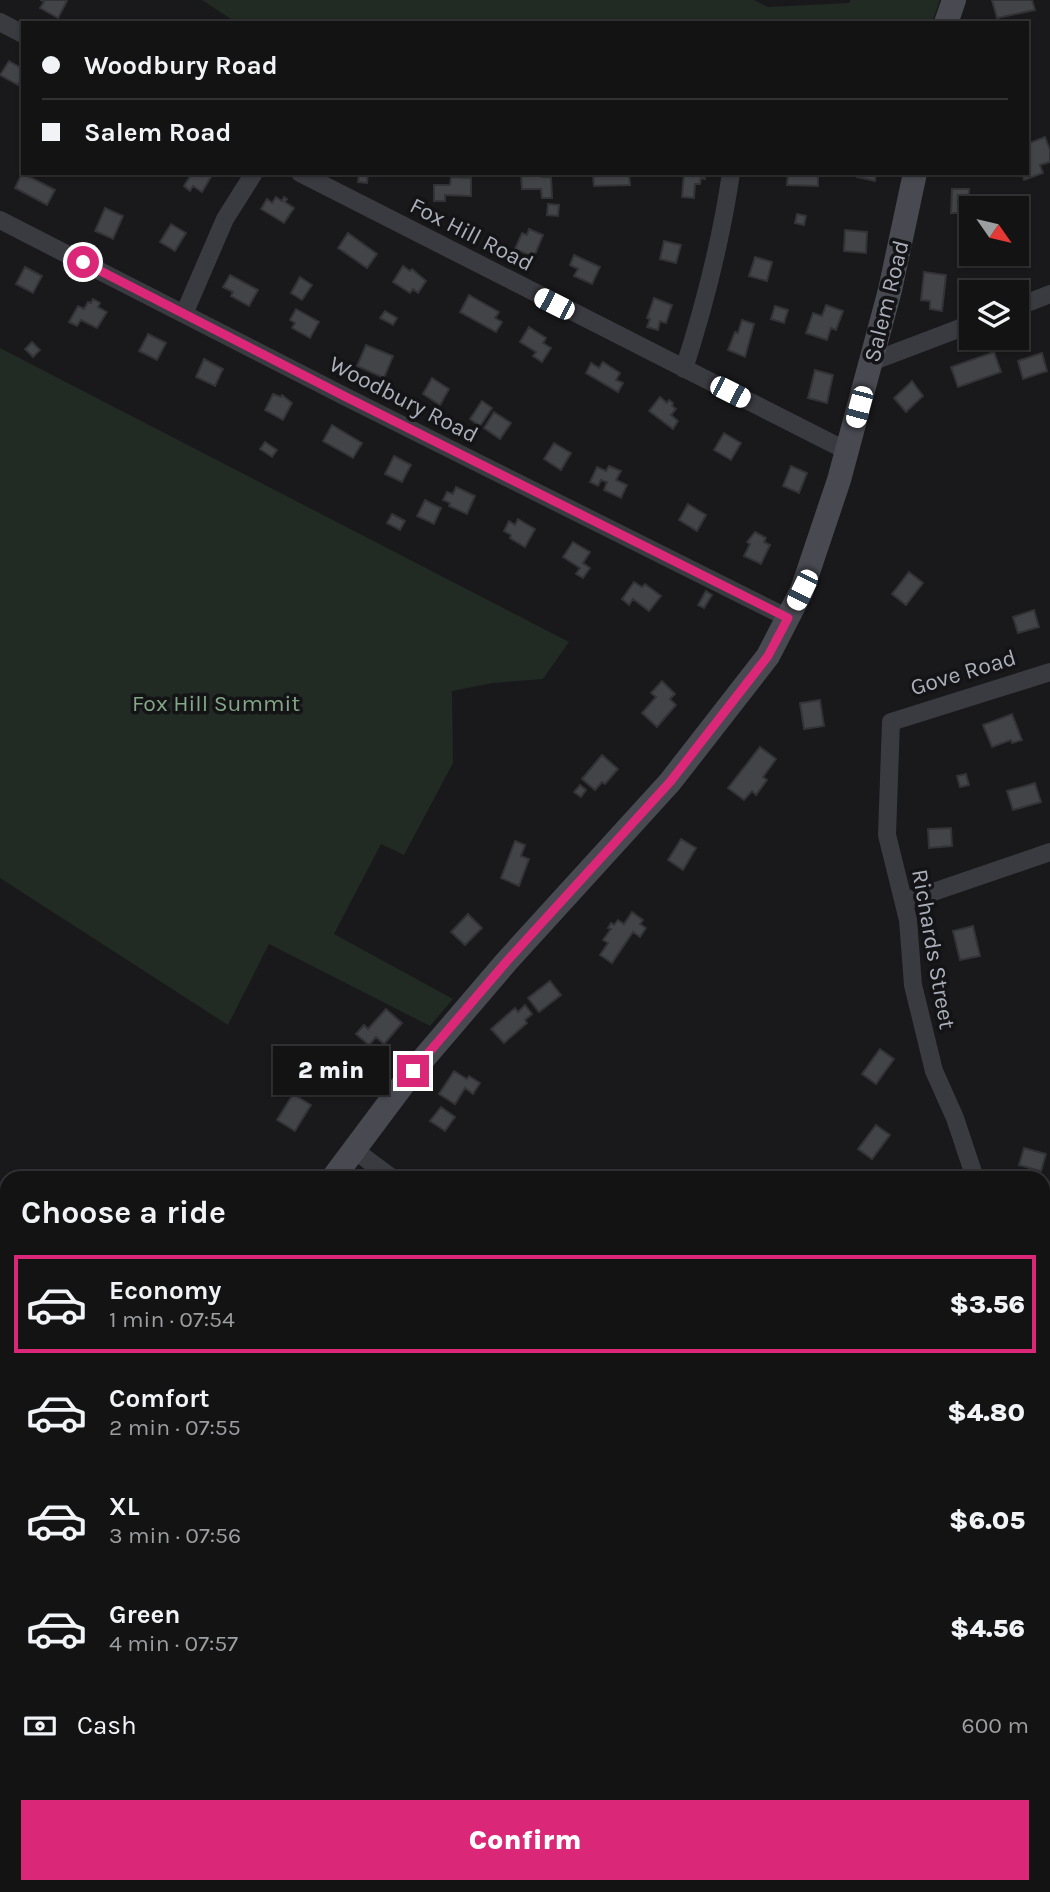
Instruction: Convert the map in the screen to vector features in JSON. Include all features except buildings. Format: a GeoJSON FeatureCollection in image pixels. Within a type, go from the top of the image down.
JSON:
{"type":"FeatureCollection","features":[{"type":"Feature","properties":{"kind":"main road"},"geometry":{"type":"LineString","coordinates":[[947,21],[954,0]]}},
{"type":"Feature","properties":{"kind":"main road","name":"Salem Road"},"geometry":{"type":"LineString","coordinates":[[338,1171],[413,1071],[481,990],[670,782],[768,656],[802,590],[847,451],[890,290],[915,175]]}},
{"type":"Feature","properties":{"kind":"street"},"geometry":{"type":"LineString","coordinates":[[0,22],[21,33]]}},
{"type":"Feature","properties":{"kind":"street"},"geometry":{"type":"LineString","coordinates":[[184,314],[225,219],[253,175]]}},
{"type":"Feature","properties":{"kind":"street","name":"Fox Hill Road"},"geometry":{"type":"LineString","coordinates":[[304,175],[847,451]]}},
{"type":"Feature","properties":{"kind":"street"},"geometry":{"type":"LineString","coordinates":[[684,369],[722,236],[732,175]]}},
{"type":"Feature","properties":{"kind":"street","name":"Woodbury Road"},"geometry":{"type":"LineString","coordinates":[[0,220],[788,618]]}},
{"type":"Feature","properties":{"kind":"street"},"geometry":{"type":"LineString","coordinates":[[1029,303],[1050,295]]}},
{"type":"Feature","properties":{"kind":"street"},"geometry":{"type":"LineString","coordinates":[[871,362],[959,329]]}},
{"type":"Feature","properties":{"kind":"street","name":"Gove Road"},"geometry":{"type":"LineString","coordinates":[[891,722],[1050,672]]}},
{"type":"Feature","properties":{"kind":"street","name":"Richards Street"},"geometry":{"type":"LineString","coordinates":[[891,722],[887,835],[908,920],[913,985],[934,1071],[955,1118],[973,1171]]}},
{"type":"Feature","properties":{"kind":"street"},"geometry":{"type":"LineString","coordinates":[[904,902],[1050,852]]}},
{"type":"Feature","properties":{"kind":"street"},"geometry":{"type":"LineString","coordinates":[[353,1149],[383,1171]]}},
{"type":"Feature","properties":{"kind":"green space"},"geometry":{"type":"Polygon","coordinates":[[[202,0],[754,0],[768,7],[849,3],[851,0],[940,0],[933,21],[234,21],[202,0]]]}},
{"type":"Feature","properties":{"kind":"green space","name":"Fox Hill Summit"},"geometry":{"type":"Polygon","coordinates":[[[0,348],[569,642],[543,679],[493,683],[452,691],[453,763],[404,855],[381,844],[334,934],[453,999],[430,1026],[269,944],[228,1025],[0,878],[0,348]]]}},
{"type":"Feature","properties":{"kind":"route"},"geometry":{"type":"LineString","coordinates":[[83,262],[788,618],[768,656],[670,782],[507,961],[413,1071]]}}]}
